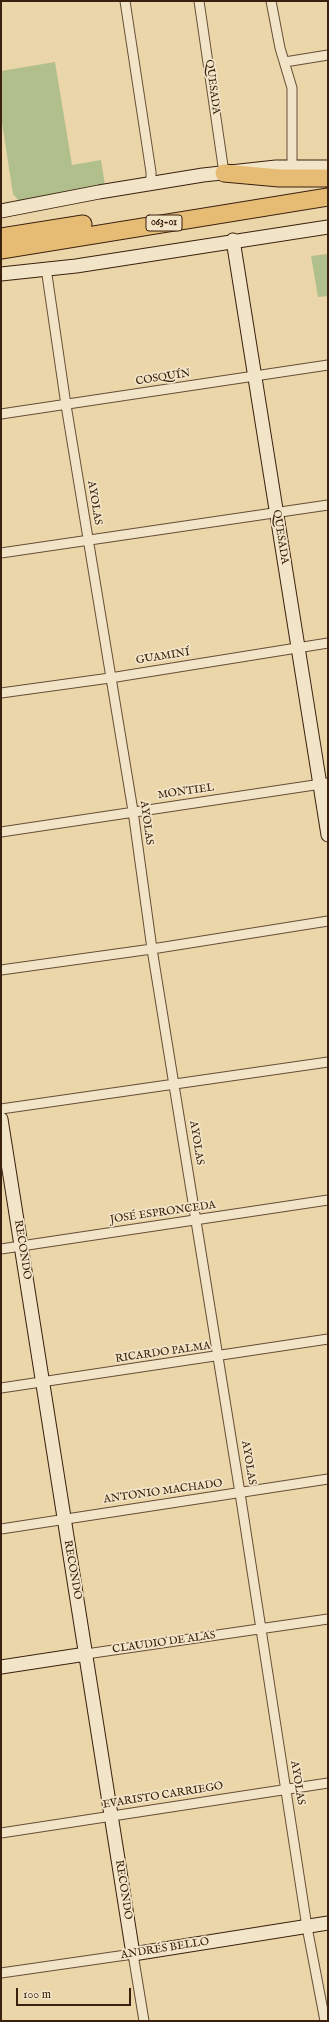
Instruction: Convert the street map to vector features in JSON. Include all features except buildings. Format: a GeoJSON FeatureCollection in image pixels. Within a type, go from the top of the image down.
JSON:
{"type":"FeatureCollection","features":[{"type":"Feature","properties":{"kind":"highway"},"geometry":{"type":"LineString","coordinates":[[224,173],[279,178],[328,178]]}},
{"type":"Feature","properties":{"kind":"highway","name":"063-01"},"geometry":{"type":"LineString","coordinates":[[1,237],[328,187]]}},
{"type":"Feature","properties":{"kind":"highway","name":"063-01"},"geometry":{"type":"LineString","coordinates":[[1,250],[328,197]]}},
{"type":"Feature","properties":{"kind":"street"},"geometry":{"type":"LineString","coordinates":[[125,1],[151,172],[151,183]]}},
{"type":"Feature","properties":{"kind":"street","name":"QUESADA"},"geometry":{"type":"LineString","coordinates":[[199,1],[224,173]]}},
{"type":"Feature","properties":{"kind":"street"},"geometry":{"type":"LineString","coordinates":[[271,1],[280,48],[291,79],[293,99],[292,167]]}},
{"type":"Feature","properties":{"kind":"street"},"geometry":{"type":"LineString","coordinates":[[285,62],[328,55]]}},
{"type":"Feature","properties":{"kind":"street"},"geometry":{"type":"LineString","coordinates":[[1,211],[151,183],[224,173],[292,167],[328,167]]}},
{"type":"Feature","properties":{"kind":"street"},"geometry":{"type":"LineString","coordinates":[[1,274],[76,266],[233,240],[328,227]]}},
{"type":"Feature","properties":{"kind":"street","name":"QUESADA"},"geometry":{"type":"LineString","coordinates":[[233,240],[297,648],[324,784],[328,835]]}},
{"type":"Feature","properties":{"kind":"street","name":"AYOLAS"},"geometry":{"type":"LineString","coordinates":[[46,268],[66,405],[133,812],[152,949],[219,1357],[307,1927],[325,2021]]}},
{"type":"Feature","properties":{"kind":"street","name":"COSQUÍN"},"geometry":{"type":"LineString","coordinates":[[1,414],[328,365]]}},
{"type":"Feature","properties":{"kind":"street"},"geometry":{"type":"LineString","coordinates":[[1,553],[328,505]]}},
{"type":"Feature","properties":{"kind":"street","name":"GUAMINÍ"},"geometry":{"type":"LineString","coordinates":[[1,693],[110,678],[328,643]]}},
{"type":"Feature","properties":{"kind":"street","name":"MONTIEL"},"geometry":{"type":"LineString","coordinates":[[1,832],[324,784]]}},
{"type":"Feature","properties":{"kind":"street"},"geometry":{"type":"LineString","coordinates":[[1,970],[152,949],[328,921]]}},
{"type":"Feature","properties":{"kind":"street"},"geometry":{"type":"LineString","coordinates":[[1,1109],[328,1062]]}},
{"type":"Feature","properties":{"kind":"street","name":"RECONDO"},"geometry":{"type":"LineString","coordinates":[[1,1119],[44,1382],[64,1519],[144,2021]]}},
{"type":"Feature","properties":{"kind":"street","name":"JOSÉ ESPRONCEDA"},"geometry":{"type":"LineString","coordinates":[[1,1249],[197,1221],[328,1200]]}},
{"type":"Feature","properties":{"kind":"street","name":"RICARDO PALMA"},"geometry":{"type":"LineString","coordinates":[[1,1388],[328,1340]]}},
{"type":"Feature","properties":{"kind":"street","name":"ANTONIO MACHADO"},"geometry":{"type":"LineString","coordinates":[[1,1529],[328,1479]]}},
{"type":"Feature","properties":{"kind":"street","name":"CLAUDIO DE ALAS"},"geometry":{"type":"LineString","coordinates":[[1,1667],[328,1619]]}},
{"type":"Feature","properties":{"kind":"street","name":"EVARISTO CARRIEGO"},"geometry":{"type":"LineString","coordinates":[[1,1833],[328,1783]]}},
{"type":"Feature","properties":{"kind":"street","name":"ANDRÉS BELLO"},"geometry":{"type":"LineString","coordinates":[[1,1973],[328,1924]]}},
{"type":"Feature","properties":{"kind":"green space"},"geometry":{"type":"Polygon","coordinates":[[[55,62],[72,165],[101,160],[105,185],[19,201],[13,194],[1,116],[1,71],[55,62]]]}},
{"type":"Feature","properties":{"kind":"green space"},"geometry":{"type":"Polygon","coordinates":[[[328,254],[328,296],[318,297],[311,256],[328,254]]]}}]}
